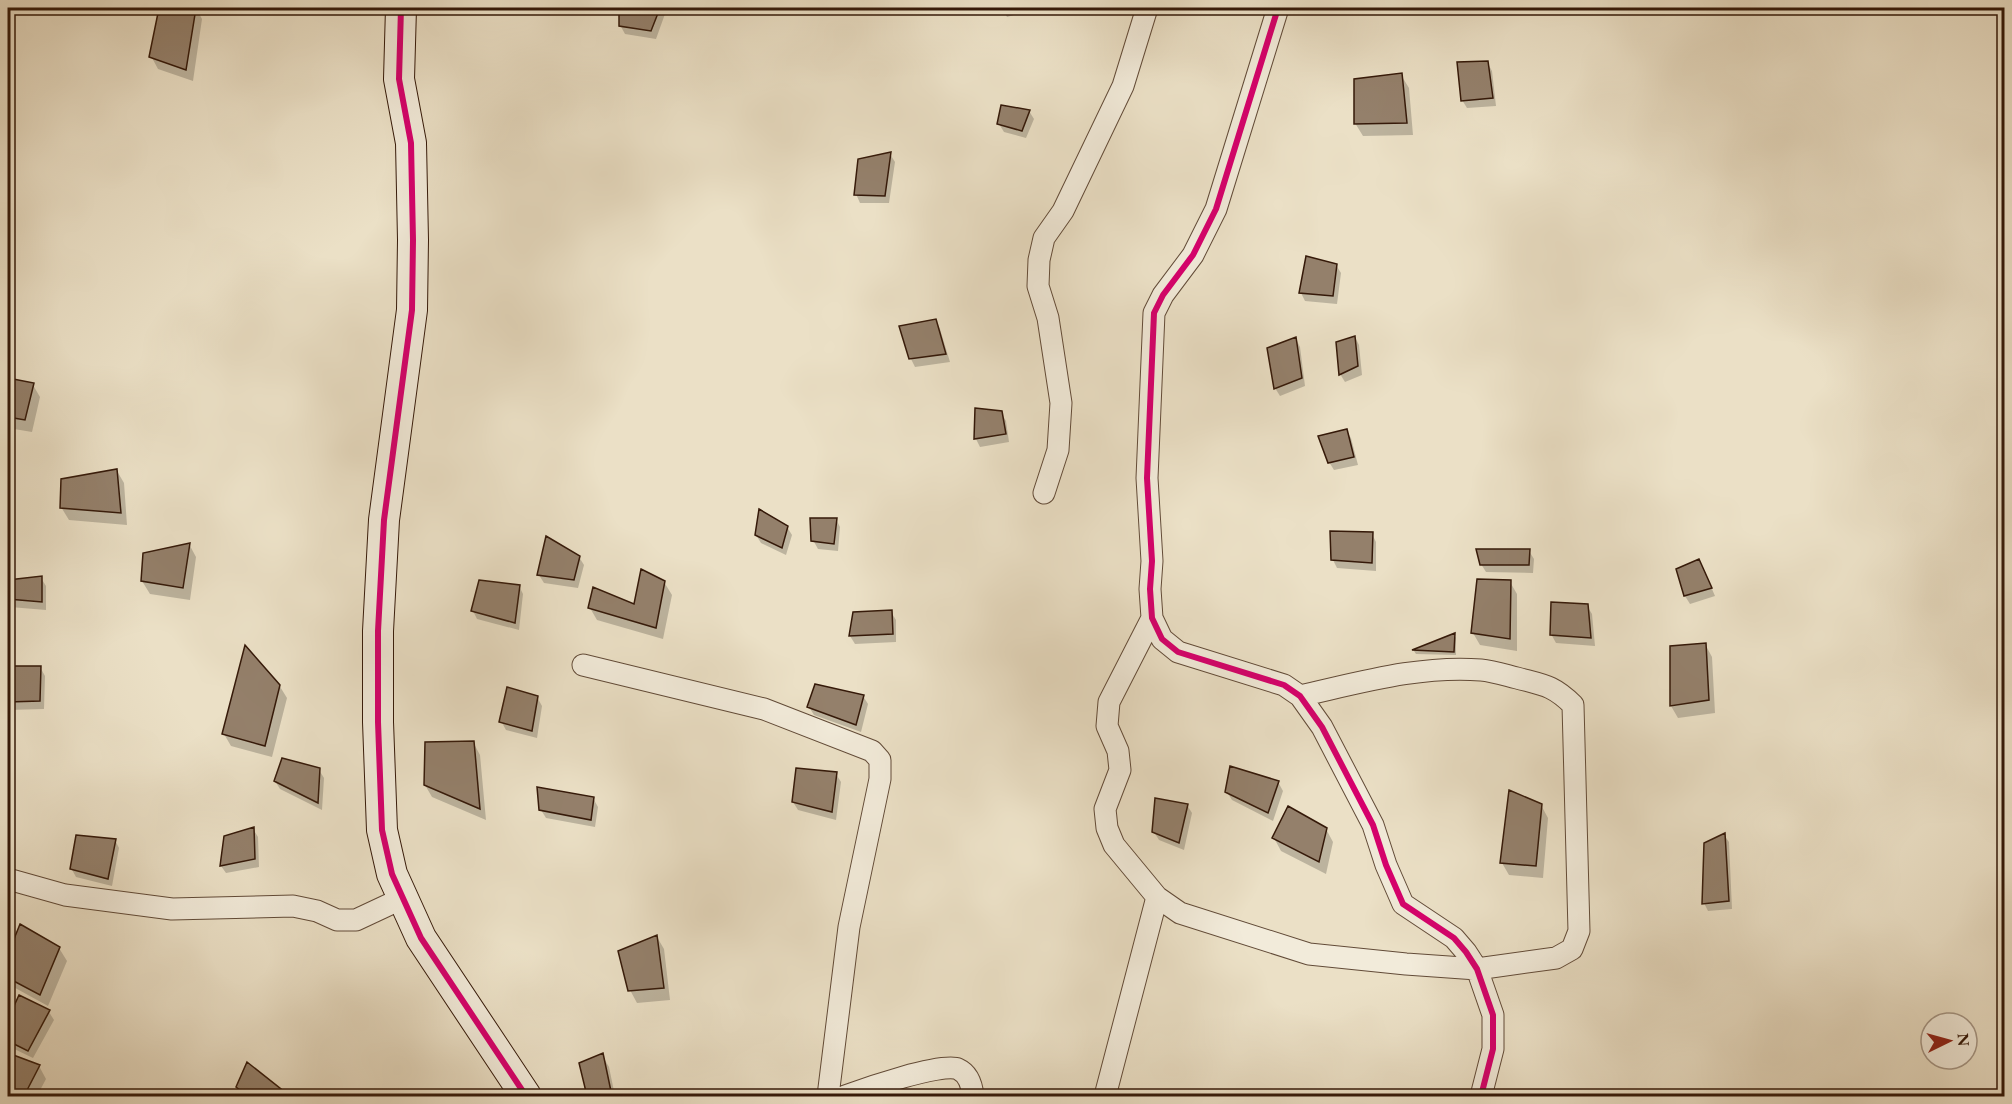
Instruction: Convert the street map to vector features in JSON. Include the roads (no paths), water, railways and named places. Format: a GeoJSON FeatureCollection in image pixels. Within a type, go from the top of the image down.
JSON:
{"type":"FeatureCollection","features":[{"type":"Feature","properties":{"kind":"street"},"geometry":{"type":"LineString","coordinates":[[400,8],[399,79],[411,143],[412,310],[384,520],[378,654],[382,830],[392,874],[421,938],[526,1096]]}},
{"type":"Feature","properties":{"kind":"street"},"geometry":{"type":"LineString","coordinates":[[1044,493],[1058,450],[1061,404],[1048,318],[1038,286],[1039,260],[1044,238],[1063,211],[1123,86],[1147,8]]}},
{"type":"Feature","properties":{"kind":"street"},"geometry":{"type":"LineString","coordinates":[[1278,8],[1216,209],[1193,255],[1163,295],[1154,313],[1147,478],[1152,561],[1150,590],[1152,618],[1162,639],[1178,652],[1284,685],[1300,696],[1322,727],[1373,825],[1386,865],[1403,904],[1454,938],[1477,969],[1493,1015],[1493,1049],[1481,1096]]}},
{"type":"Feature","properties":{"kind":"street"},"geometry":{"type":"LineString","coordinates":[[1152,618],[1109,702],[1107,726],[1118,751],[1120,770],[1105,809],[1107,828],[1114,845],[1157,897],[1180,914],[1309,954],[1477,969],[1556,958],[1572,949],[1579,931],[1573,705],[1560,692],[1546,686],[1483,670],[1438,669],[1300,696]]}},
{"type":"Feature","properties":{"kind":"street"},"geometry":{"type":"LineString","coordinates":[[583,665],[764,709],[872,751],[880,760],[880,779],[849,927],[828,1096]]}},
{"type":"Feature","properties":{"kind":"street"},"geometry":{"type":"LineString","coordinates":[[8,879],[65,895],[172,909],[293,906],[338,920],[356,920],[403,898]]}},
{"type":"Feature","properties":{"kind":"street"},"geometry":{"type":"LineString","coordinates":[[1105,1096],[1157,897]]}},
{"type":"Feature","properties":{"kind":"street"},"geometry":{"type":"LineString","coordinates":[[845,1096],[877,1084],[945,1068],[958,1069],[969,1077],[973,1096]]}}]}
